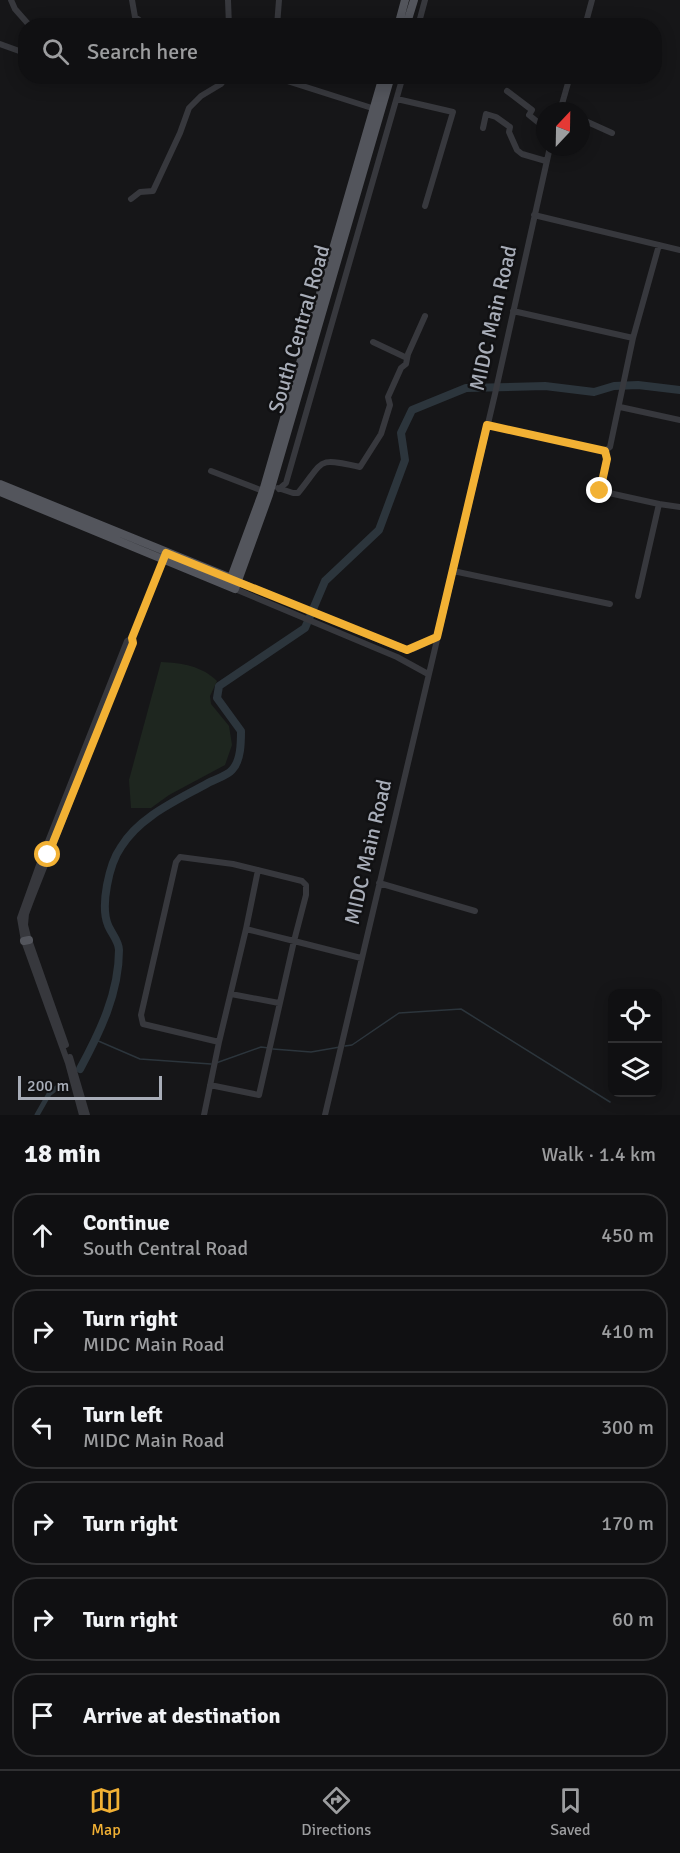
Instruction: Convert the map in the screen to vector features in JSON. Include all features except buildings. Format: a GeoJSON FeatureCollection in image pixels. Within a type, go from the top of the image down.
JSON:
{"type":"FeatureCollection","features":[{"type":"Feature","properties":{"kind":"main road"},"geometry":{"type":"LineString","coordinates":[[400,18],[405,0]]}},
{"type":"Feature","properties":{"kind":"main road"},"geometry":{"type":"LineString","coordinates":[[408,18],[414,0]]}},
{"type":"Feature","properties":{"kind":"main road","name":"South Central Road"},"geometry":{"type":"LineString","coordinates":[[233,584],[324,295],[386,84]]}},
{"type":"Feature","properties":{"kind":"main road","name":"South Central Road"},"geometry":{"type":"LineString","coordinates":[[233,584],[276,487],[324,295]]}},
{"type":"Feature","properties":{"kind":"main road"},"geometry":{"type":"LineString","coordinates":[[0,484],[165,557]]}},
{"type":"Feature","properties":{"kind":"main road"},"geometry":{"type":"LineString","coordinates":[[0,492],[233,584]]}},
{"type":"Feature","properties":{"kind":"street"},"geometry":{"type":"LineString","coordinates":[[11,0],[23,18]]}},
{"type":"Feature","properties":{"kind":"street"},"geometry":{"type":"LineString","coordinates":[[132,0],[136,18]]}},
{"type":"Feature","properties":{"kind":"street"},"geometry":{"type":"LineString","coordinates":[[228,0],[229,18]]}},
{"type":"Feature","properties":{"kind":"street"},"geometry":{"type":"LineString","coordinates":[[278,18],[279,0]]}},
{"type":"Feature","properties":{"kind":"street"},"geometry":{"type":"LineString","coordinates":[[420,18],[425,0]]}},
{"type":"Feature","properties":{"kind":"street"},"geometry":{"type":"LineString","coordinates":[[587,18],[592,0]]}},
{"type":"Feature","properties":{"kind":"street"},"geometry":{"type":"LineString","coordinates":[[0,44],[18,51]]}},
{"type":"Feature","properties":{"kind":"street"},"geometry":{"type":"LineString","coordinates":[[131,199],[140,192],[153,191],[189,108],[201,96],[221,84]]}},
{"type":"Feature","properties":{"kind":"street"},"geometry":{"type":"LineString","coordinates":[[296,84],[377,110]]}},
{"type":"Feature","properties":{"kind":"street"},"geometry":{"type":"LineString","coordinates":[[276,487],[286,483],[401,84]]}},
{"type":"Feature","properties":{"kind":"street"},"geometry":{"type":"LineString","coordinates":[[563,102],[568,84]]}},
{"type":"Feature","properties":{"kind":"street"},"geometry":{"type":"LineString","coordinates":[[507,91],[532,110],[529,115],[536,121]]}},
{"type":"Feature","properties":{"kind":"street"},"geometry":{"type":"LineString","coordinates":[[397,99],[453,112],[425,206]]}},
{"type":"Feature","properties":{"kind":"street"},"geometry":{"type":"LineString","coordinates":[[483,128],[486,114],[496,117],[510,127],[509,132],[517,150],[530,157],[546,161]]}},
{"type":"Feature","properties":{"kind":"street"},"geometry":{"type":"LineString","coordinates":[[590,123],[612,133]]}},
{"type":"Feature","properties":{"kind":"street","name":"MIDC Main Road"},"geometry":{"type":"LineString","coordinates":[[325,1115],[495,394],[547,156]]}},
{"type":"Feature","properties":{"kind":"street"},"geometry":{"type":"LineString","coordinates":[[534,215],[680,250]]}},
{"type":"Feature","properties":{"kind":"street"},"geometry":{"type":"LineString","coordinates":[[605,451],[610,447],[633,338],[659,245]]}},
{"type":"Feature","properties":{"kind":"street"},"geometry":{"type":"LineString","coordinates":[[513,311],[633,338]]}},
{"type":"Feature","properties":{"kind":"street"},"geometry":{"type":"LineString","coordinates":[[276,487],[298,493],[315,469],[326,461],[360,467],[381,434],[390,405],[388,397],[401,368],[406,364],[425,316]]}},
{"type":"Feature","properties":{"kind":"street"},"geometry":{"type":"LineString","coordinates":[[373,342],[408,358]]}},
{"type":"Feature","properties":{"kind":"street"},"geometry":{"type":"LineString","coordinates":[[620,407],[680,420]]}},
{"type":"Feature","properties":{"kind":"street"},"geometry":{"type":"LineString","coordinates":[[487,425],[605,451]]}},
{"type":"Feature","properties":{"kind":"street"},"geometry":{"type":"LineString","coordinates":[[605,451],[607,459],[600,491],[680,507]]}},
{"type":"Feature","properties":{"kind":"street"},"geometry":{"type":"LineString","coordinates":[[211,471],[263,491]]}},
{"type":"Feature","properties":{"kind":"street"},"geometry":{"type":"LineString","coordinates":[[638,596],[659,504]]}},
{"type":"Feature","properties":{"kind":"street"},"geometry":{"type":"LineString","coordinates":[[85,1115],[20,918],[114,672],[127,641],[132,638],[165,557]]}},
{"type":"Feature","properties":{"kind":"street"},"geometry":{"type":"LineString","coordinates":[[453,571],[610,604]]}},
{"type":"Feature","properties":{"kind":"street"},"geometry":{"type":"LineString","coordinates":[[233,584],[302,608],[407,650],[437,637]]}},
{"type":"Feature","properties":{"kind":"street"},"geometry":{"type":"LineString","coordinates":[[233,584],[298,616],[397,657],[429,674]]}},
{"type":"Feature","properties":{"kind":"street"},"geometry":{"type":"LineString","coordinates":[[210,1085],[258,1095],[306,894],[306,885],[302,881],[258,870],[180,857],[176,862],[141,1015],[142,1024],[219,1042]]}},
{"type":"Feature","properties":{"kind":"street"},"geometry":{"type":"LineString","coordinates":[[204,1115],[258,870]]}},
{"type":"Feature","properties":{"kind":"street"},"geometry":{"type":"LineString","coordinates":[[379,883],[475,911]]}},
{"type":"Feature","properties":{"kind":"street"},"geometry":{"type":"LineString","coordinates":[[246,929],[361,958]]}},
{"type":"Feature","properties":{"kind":"street"},"geometry":{"type":"LineString","coordinates":[[231,994],[279,1003]]}},
{"type":"Feature","properties":{"kind":"shaded area"},"geometry":{"type":"Polygon","coordinates":[[[161,662],[191,666],[217,681],[210,696],[211,704],[229,726],[232,745],[225,765],[169,795],[151,808],[131,808],[129,780],[161,662]]]}},
{"type":"Feature","properties":{"kind":"waterway"},"geometry":{"type":"LineString","coordinates":[[80,1069],[95,1041],[116,982],[119,947],[108,925],[105,896],[117,854],[138,826],[172,803],[227,774],[235,766],[240,751],[241,731],[217,698],[219,686],[305,628],[325,581],[379,530],[405,460],[401,433],[412,410],[466,388],[545,386],[594,392],[614,386],[638,385],[680,390]]}},
{"type":"Feature","properties":{"kind":"waterway"},"geometry":{"type":"LineString","coordinates":[[345,1046],[352,1045],[399,1013],[461,1009],[610,1102]]}},
{"type":"Feature","properties":{"kind":"waterway"},"geometry":{"type":"LineString","coordinates":[[96,1040],[140,1059],[211,1064]]}},
{"type":"Feature","properties":{"kind":"waterway"},"geometry":{"type":"LineString","coordinates":[[216,1063],[261,1047],[269,1048]]}},
{"type":"Feature","properties":{"kind":"waterway"},"geometry":{"type":"LineString","coordinates":[[273,1049],[311,1052],[340,1047]]}},
{"type":"Feature","properties":{"kind":"waterway"},"geometry":{"type":"LineString","coordinates":[[37,1115],[49,1094],[59,1086]]}},
{"type":"Feature","properties":{"kind":"route"},"geometry":{"type":"LineString","coordinates":[[48,855],[133,643],[132,638],[166,553],[407,650],[437,637],[487,425],[605,451],[607,459],[600,491]]}}]}
